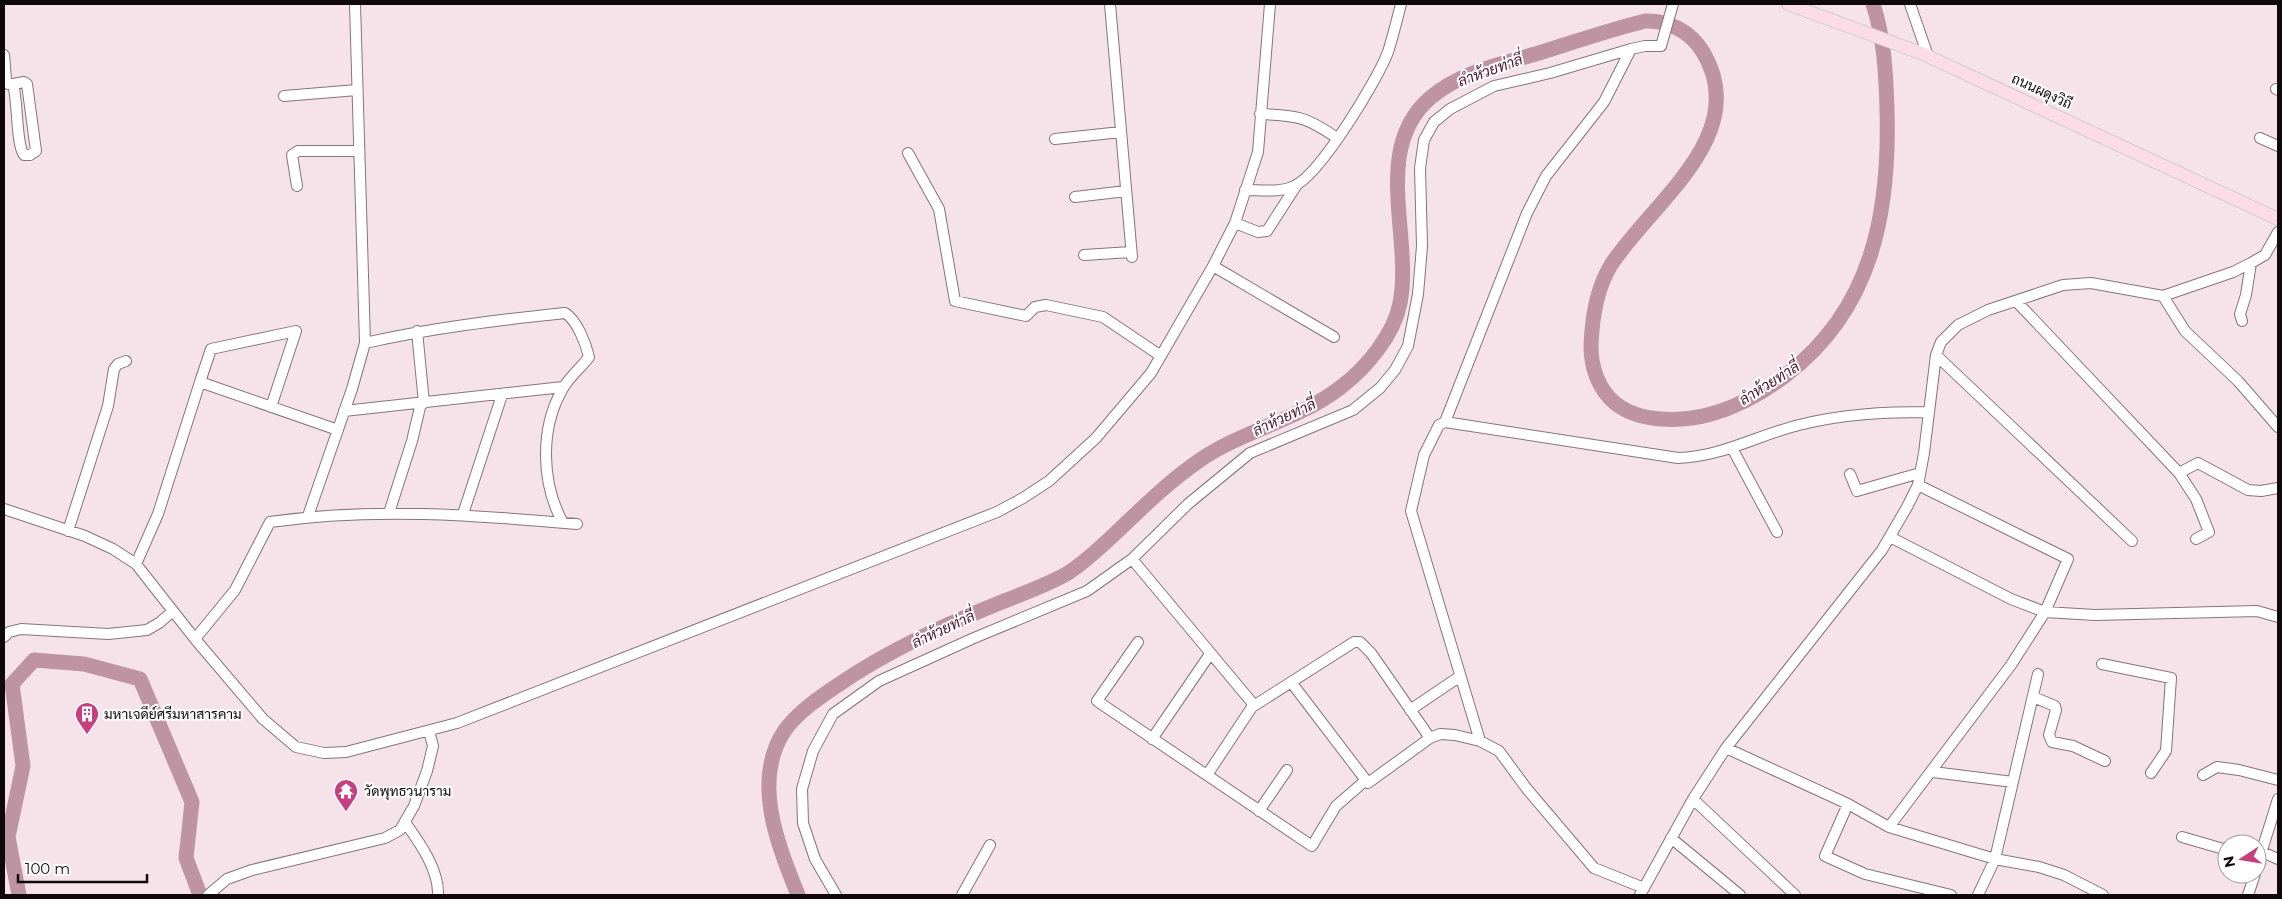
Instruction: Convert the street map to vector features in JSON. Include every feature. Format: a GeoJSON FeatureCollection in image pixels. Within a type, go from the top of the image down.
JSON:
{"type":"FeatureCollection","features":[{"type":"Feature","properties":{"kind":"main road","name":"ถนนผดุงวิถี"},"geometry":{"type":"LineString","coordinates":[[1788,4],[1924,54],[2278,219]]}},
{"type":"Feature","properties":{"kind":"street"},"geometry":{"type":"LineString","coordinates":[[308,516],[338,430],[365,343],[355,4]]}},
{"type":"Feature","properties":{"kind":"street"},"geometry":{"type":"LineString","coordinates":[[1084,256],[1132,255],[1110,4]]}},
{"type":"Feature","properties":{"kind":"street"},"geometry":{"type":"LineString","coordinates":[[4,509],[85,536],[113,549],[136,564],[195,639],[263,719],[296,747],[324,754],[346,752],[457,723],[997,512],[1024,498],[1067,466],[1102,430],[1151,373],[1213,266],[1235,223],[1258,152],[1270,4]]}},
{"type":"Feature","properties":{"kind":"street"},"geometry":{"type":"LineString","coordinates":[[1235,223],[1258,232],[1267,231],[1296,186],[1316,168],[1365,98],[1388,52],[1401,4]]}},
{"type":"Feature","properties":{"kind":"street"},"geometry":{"type":"LineString","coordinates":[[836,895],[815,860],[803,823],[802,788],[813,751],[833,714],[879,681],[974,638],[1087,591],[1132,559],[1188,504],[1250,453],[1354,410],[1380,388],[1395,370],[1408,346],[1418,294],[1422,246],[1420,168],[1424,140],[1434,122],[1450,109],[1494,86],[1550,73],[1631,49],[1661,46],[1672,4]]}},
{"type":"Feature","properties":{"kind":"street"},"geometry":{"type":"LineString","coordinates":[[1910,4],[1924,54]]}},
{"type":"Feature","properties":{"kind":"street"},"geometry":{"type":"LineString","coordinates":[[1445,422],[1527,213],[1546,176],[1604,102],[1631,49]]}},
{"type":"Feature","properties":{"kind":"street"},"geometry":{"type":"LineString","coordinates":[[4,54],[7,82],[13,84],[24,82],[27,84],[36,151],[30,155],[24,155],[20,148],[17,100],[13,84]]}},
{"type":"Feature","properties":{"kind":"street"},"geometry":{"type":"LineString","coordinates":[[284,96],[357,90]]}},
{"type":"Feature","properties":{"kind":"street"},"geometry":{"type":"LineString","coordinates":[[1260,114],[1293,116],[1307,119],[1337,138]]}},
{"type":"Feature","properties":{"kind":"street"},"geometry":{"type":"LineString","coordinates":[[1055,139],[1121,132]]}},
{"type":"Feature","properties":{"kind":"street"},"geometry":{"type":"LineString","coordinates":[[2260,138],[2278,146]]}},
{"type":"Feature","properties":{"kind":"street"},"geometry":{"type":"LineString","coordinates":[[297,186],[292,155],[298,151],[358,151]]}},
{"type":"Feature","properties":{"kind":"street"},"geometry":{"type":"LineString","coordinates":[[908,153],[939,209],[955,301],[1026,316],[1035,307],[1046,305],[1103,317],[1161,356]]}},
{"type":"Feature","properties":{"kind":"street"},"geometry":{"type":"LineString","coordinates":[[1245,190],[1284,189],[1296,186]]}},
{"type":"Feature","properties":{"kind":"street"},"geometry":{"type":"LineString","coordinates":[[1075,197],[1126,191]]}},
{"type":"Feature","properties":{"kind":"street"},"geometry":{"type":"LineString","coordinates":[[1291,682],[1368,783],[1430,738],[1440,734],[1455,735],[1480,741],[1499,751],[1527,789],[1594,868],[1642,892],[1693,799],[1726,748],[1882,550],[1918,485],[1936,355],[1941,342],[1958,325],[1988,310],[2063,285],[2090,283],[2163,296],[2233,272],[2252,263],[2265,255],[2278,232]]}},
{"type":"Feature","properties":{"kind":"street"},"geometry":{"type":"LineString","coordinates":[[2242,321],[2240,314],[2246,296],[2252,263]]}},
{"type":"Feature","properties":{"kind":"street"},"geometry":{"type":"LineString","coordinates":[[1213,266],[1334,337]]}},
{"type":"Feature","properties":{"kind":"street"},"geometry":{"type":"LineString","coordinates":[[2163,296],[2185,332],[2238,382],[2278,427]]}},
{"type":"Feature","properties":{"kind":"street"},"geometry":{"type":"LineString","coordinates":[[2016,301],[2179,473],[2196,499],[2208,532],[2196,539]]}},
{"type":"Feature","properties":{"kind":"street"},"geometry":{"type":"LineString","coordinates":[[365,343],[417,331],[565,313],[571,316],[589,357],[563,387],[553,408],[545,442],[548,477],[563,523]]}},
{"type":"Feature","properties":{"kind":"street"},"geometry":{"type":"LineString","coordinates":[[136,564],[158,514],[211,348],[296,331],[271,407]]}},
{"type":"Feature","properties":{"kind":"street"},"geometry":{"type":"LineString","coordinates":[[389,512],[422,403],[417,331]]}},
{"type":"Feature","properties":{"kind":"street"},"geometry":{"type":"LineString","coordinates":[[1936,355],[2132,541]]}},
{"type":"Feature","properties":{"kind":"street"},"geometry":{"type":"LineString","coordinates":[[68,531],[108,406],[114,370],[118,364],[126,361]]}},
{"type":"Feature","properties":{"kind":"street"},"geometry":{"type":"LineString","coordinates":[[200,382],[338,430]]}},
{"type":"Feature","properties":{"kind":"street"},"geometry":{"type":"LineString","coordinates":[[344,411],[563,387]]}},
{"type":"Feature","properties":{"kind":"street"},"geometry":{"type":"LineString","coordinates":[[463,514],[502,395]]}},
{"type":"Feature","properties":{"kind":"street"},"geometry":{"type":"LineString","coordinates":[[1480,741],[1459,677],[1411,511],[1424,455],[1439,424],[1445,422],[1678,458],[1697,458],[1798,425],[1850,414],[1929,412]]}},
{"type":"Feature","properties":{"kind":"street"},"geometry":{"type":"LineString","coordinates":[[1732,448],[1776,532]]}},
{"type":"Feature","properties":{"kind":"street"},"geometry":{"type":"LineString","coordinates":[[2179,473],[2198,464],[2248,490],[2260,491],[2278,488]]}},
{"type":"Feature","properties":{"kind":"street"},"geometry":{"type":"LineString","coordinates":[[1850,474],[1857,491],[1920,473]]}},
{"type":"Feature","properties":{"kind":"street"},"geometry":{"type":"LineString","coordinates":[[1889,827],[2011,665],[2045,612],[2068,559],[1918,485]]}},
{"type":"Feature","properties":{"kind":"street"},"geometry":{"type":"LineString","coordinates":[[195,639],[235,590],[270,522],[308,516],[389,512],[463,514],[577,524]]}},
{"type":"Feature","properties":{"kind":"street"},"geometry":{"type":"LineString","coordinates":[[1890,536],[2011,598],[2045,612],[2095,615],[2257,611],[2278,617]]}},
{"type":"Feature","properties":{"kind":"street"},"geometry":{"type":"LineString","coordinates":[[1132,559],[1254,705]]}},
{"type":"Feature","properties":{"kind":"street"},"geometry":{"type":"LineString","coordinates":[[4,637],[9,632],[21,629],[108,634],[146,630],[160,623],[173,611]]}},
{"type":"Feature","properties":{"kind":"street"},"geometry":{"type":"LineString","coordinates":[[1138,642],[1097,701],[1312,846],[1336,806],[1366,780]]}},
{"type":"Feature","properties":{"kind":"street"},"geometry":{"type":"LineString","coordinates":[[1207,775],[1254,705],[1348,645],[1360,642],[1371,653],[1430,738]]}},
{"type":"Feature","properties":{"kind":"street"},"geometry":{"type":"LineString","coordinates":[[1152,739],[1210,654]]}},
{"type":"Feature","properties":{"kind":"street"},"geometry":{"type":"LineString","coordinates":[[2102,664],[2171,678],[2166,751],[2151,773]]}},
{"type":"Feature","properties":{"kind":"street"},"geometry":{"type":"LineString","coordinates":[[1978,895],[1995,859],[2038,674]]}},
{"type":"Feature","properties":{"kind":"street"},"geometry":{"type":"LineString","coordinates":[[1410,710],[1459,677]]}},
{"type":"Feature","properties":{"kind":"street"},"geometry":{"type":"LineString","coordinates":[[2033,698],[2056,706],[2049,735],[2052,742],[2073,746],[2105,761]]}},
{"type":"Feature","properties":{"kind":"street"},"geometry":{"type":"LineString","coordinates":[[208,895],[227,879],[252,870],[385,838],[400,830],[414,806],[427,771],[433,746],[429,731]]}},
{"type":"Feature","properties":{"kind":"street"},"geometry":{"type":"LineString","coordinates":[[1726,748],[1848,804],[1889,827],[1995,859],[2038,867],[2064,875],[2103,895]]}},
{"type":"Feature","properties":{"kind":"street"},"geometry":{"type":"LineString","coordinates":[[2203,775],[2217,767],[2239,770],[2278,780]]}},
{"type":"Feature","properties":{"kind":"street"},"geometry":{"type":"LineString","coordinates":[[1259,811],[1287,770]]}},
{"type":"Feature","properties":{"kind":"street"},"geometry":{"type":"LineString","coordinates":[[1932,772],[2013,782]]}},
{"type":"Feature","properties":{"kind":"street"},"geometry":{"type":"LineString","coordinates":[[1693,799],[1795,895]]}},
{"type":"Feature","properties":{"kind":"street"},"geometry":{"type":"LineString","coordinates":[[2267,835],[2278,800]]}},
{"type":"Feature","properties":{"kind":"street"},"geometry":{"type":"LineString","coordinates":[[1848,804],[1825,856],[1865,874],[1951,895]]}},
{"type":"Feature","properties":{"kind":"street"},"geometry":{"type":"LineString","coordinates":[[405,822],[422,847],[435,876],[438,895]]}},
{"type":"Feature","properties":{"kind":"street"},"geometry":{"type":"LineString","coordinates":[[2182,837],[2217,847]]}},
{"type":"Feature","properties":{"kind":"street"},"geometry":{"type":"LineString","coordinates":[[1671,838],[1740,895]]}},
{"type":"Feature","properties":{"kind":"street"},"geometry":{"type":"LineString","coordinates":[[962,895],[990,845]]}},
{"type":"Feature","properties":{"kind":"waterway","name":"ลำห้วยท่าลี่"},"geometry":{"type":"LineString","coordinates":[[798,895],[776,834],[769,791],[770,770],[775,749],[790,723],[824,695],[856,673],[894,651],[952,623],[1040,587],[1068,573],[1096,552],[1149,501],[1200,460],[1325,398],[1360,370],[1385,339],[1392,327],[1400,303],[1403,278],[1398,168],[1402,142],[1412,119],[1430,98],[1454,82],[1496,65],[1645,21],[1662,22],[1678,28],[1692,38],[1703,52],[1715,82],[1715,112],[1706,140],[1691,166],[1628,241],[1606,274],[1598,294],[1592,325],[1591,346],[1594,370],[1604,391],[1615,403],[1625,410],[1636,414],[1662,419],[1700,417],[1721,411],[1751,398],[1786,375],[1815,349],[1839,320],[1857,289],[1870,256],[1879,221],[1885,184],[1887,109],[1882,42],[1873,4]]}},
{"type":"Feature","properties":{"kind":"waterway"},"geometry":{"type":"LineString","coordinates":[[19,895],[8,837],[23,766],[12,684],[34,660],[84,664],[140,679],[192,802],[186,858],[200,895]]}},
{"type":"Feature","properties":{"kind":"place","name":"มหาเจดีย์ศรีมหาสารคาม"},"geometry":{"type":"Point","coordinates":[87,735]}},
{"type":"Feature","properties":{"kind":"place","name":"วัดพุทธวนาราม"},"geometry":{"type":"Point","coordinates":[346,812]}}]}
